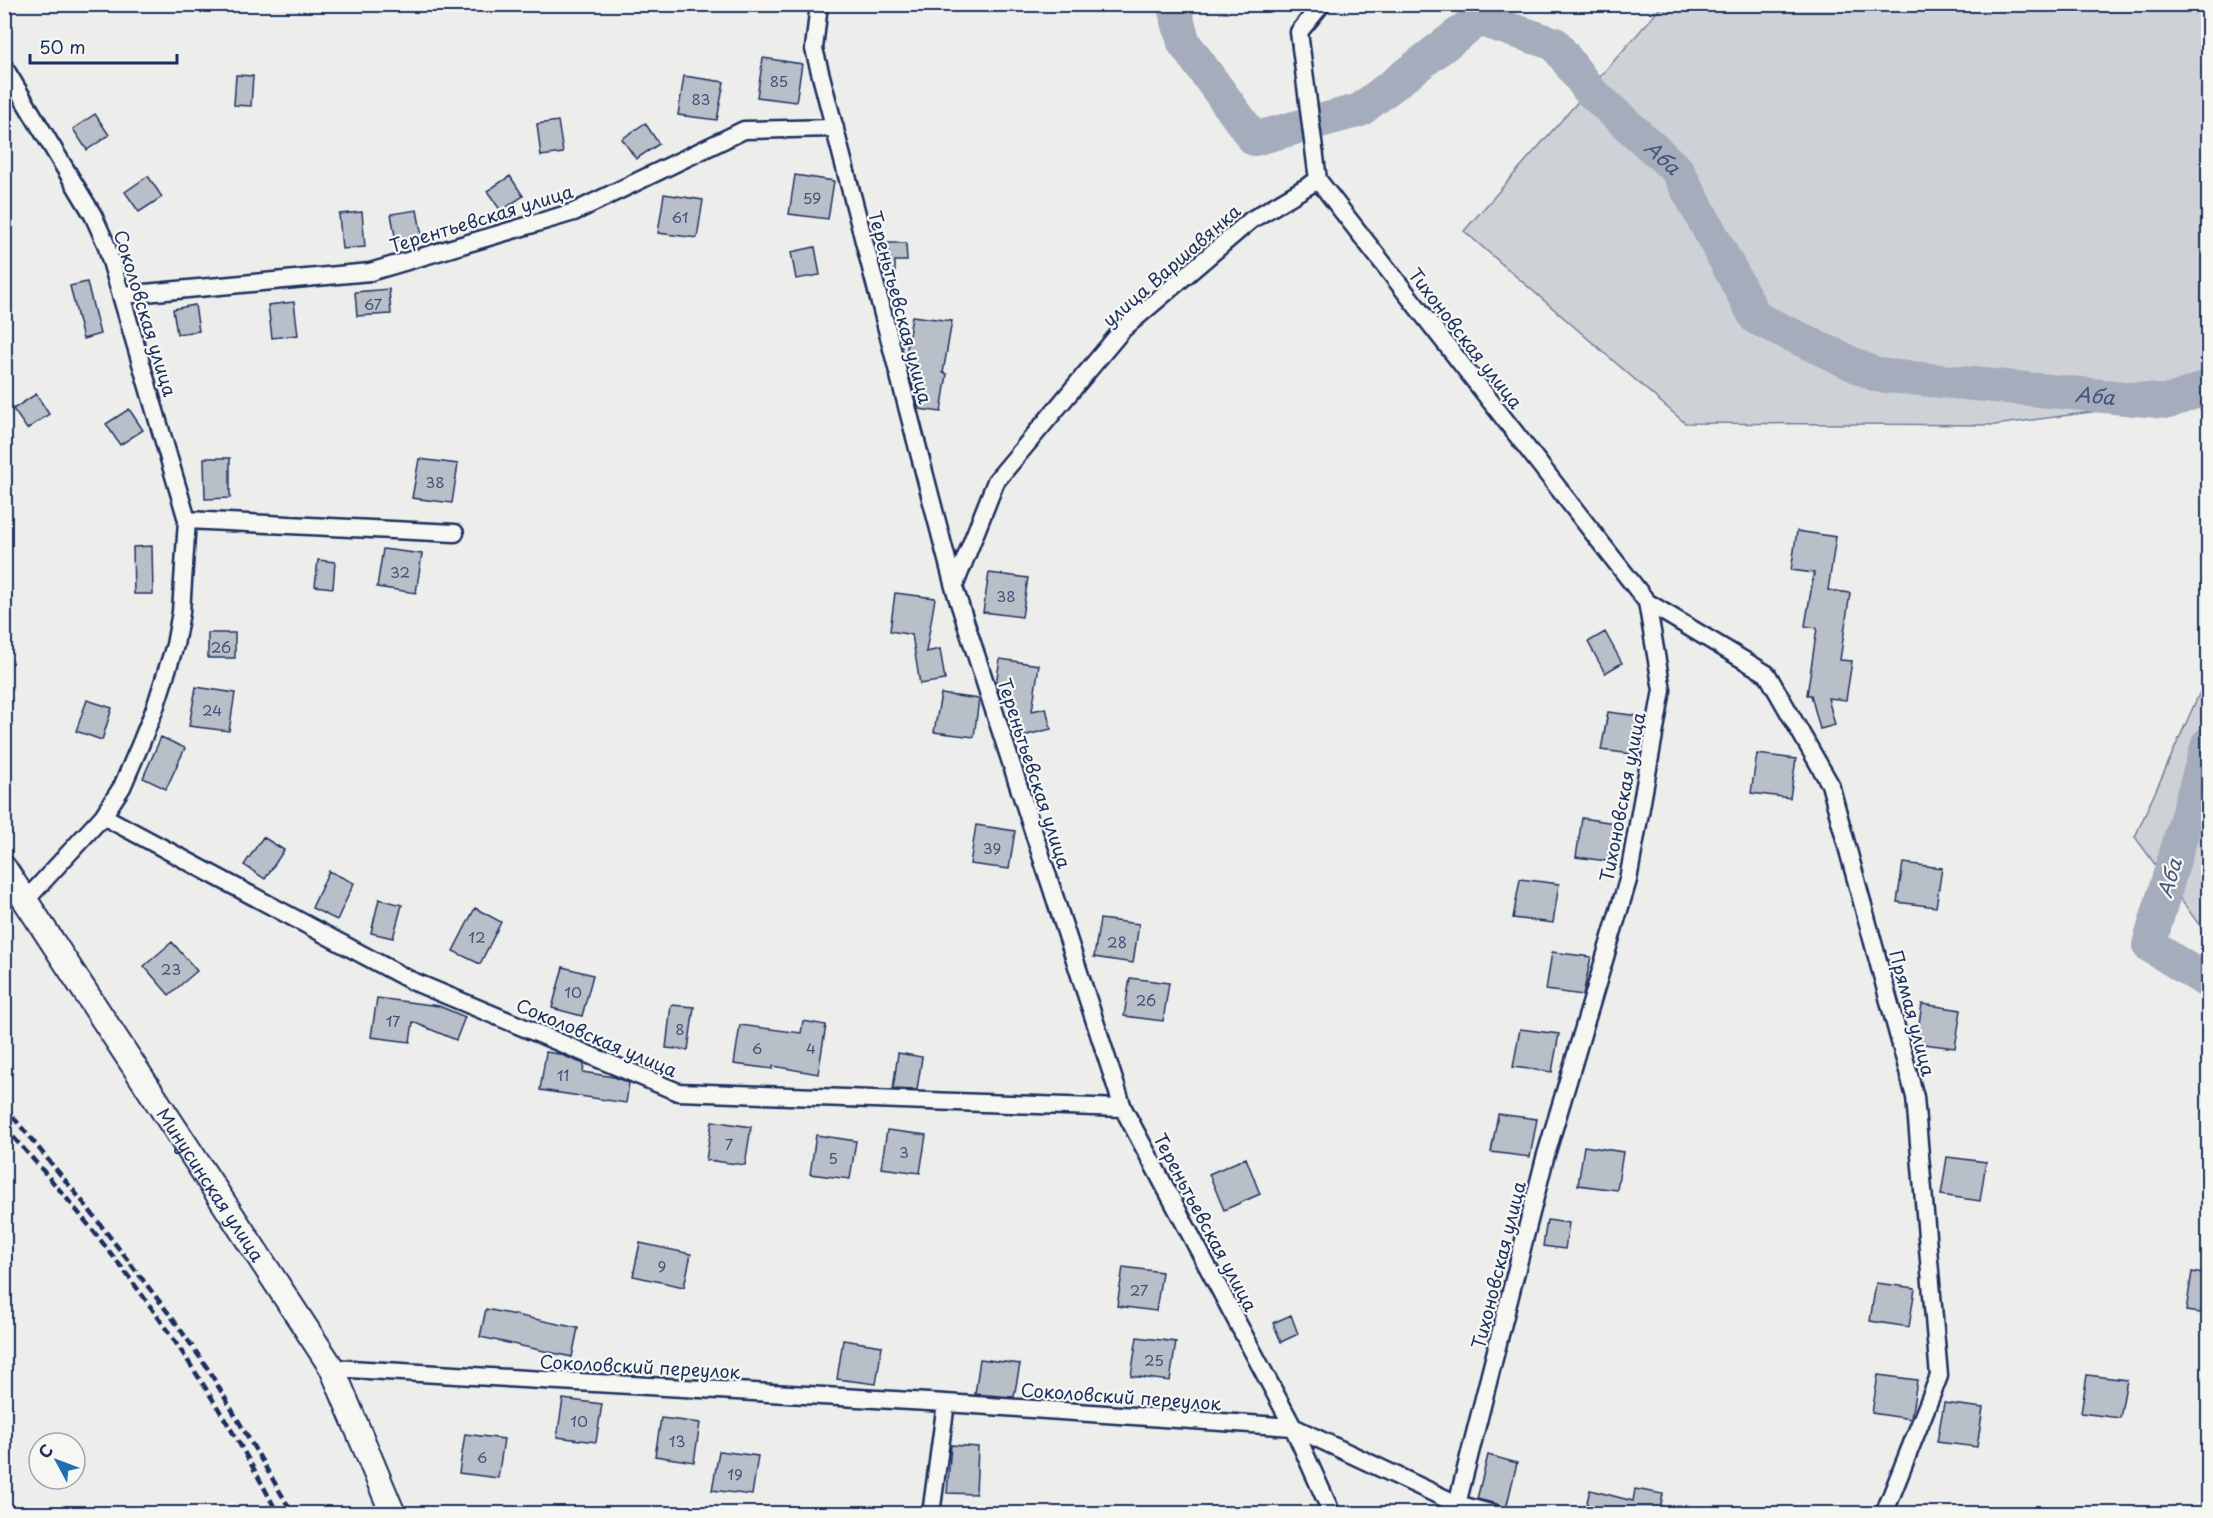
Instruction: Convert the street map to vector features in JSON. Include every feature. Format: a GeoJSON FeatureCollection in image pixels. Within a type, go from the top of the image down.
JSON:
{"type":"FeatureCollection","features":[{"type":"Feature","properties":{"kind":"main road","name":"Минусинская улица"},"geometry":{"type":"LineString","coordinates":[[4,868],[332,1368],[393,1514]]}},
{"type":"Feature","properties":{"kind":"street","name":"Тереньтьевская улица"},"geometry":{"type":"LineString","coordinates":[[819,4],[814,49],[954,587],[1123,1108],[1293,1427],[1332,1514]]}},
{"type":"Feature","properties":{"kind":"street"},"geometry":{"type":"LineString","coordinates":[[1318,180],[1299,32],[1322,4]]}},
{"type":"Feature","properties":{"kind":"street","name":"Соколовская улица"},"geometry":{"type":"LineString","coordinates":[[4,67],[93,215],[106,244],[123,295],[187,520],[181,612],[175,645],[155,708],[122,788],[103,816],[26,900]]}},
{"type":"Feature","properties":{"kind":"street","name":"Терентьевская улица"},"geometry":{"type":"LineString","coordinates":[[123,295],[370,272],[574,212],[744,130],[835,128]]}},
{"type":"Feature","properties":{"kind":"street","name":"улица Варшавянка"},"geometry":{"type":"LineString","coordinates":[[954,587],[996,481],[1124,329],[1251,220],[1318,180]]}},
{"type":"Feature","properties":{"kind":"street","name":"Тихоновская улица"},"geometry":{"type":"LineString","coordinates":[[1318,180],[1647,602],[1662,690],[1628,880],[1545,1158],[1458,1509]]}},
{"type":"Feature","properties":{"kind":"street"},"geometry":{"type":"LineString","coordinates":[[187,520],[455,533]]}},
{"type":"Feature","properties":{"kind":"street","name":"Прямая улица"},"geometry":{"type":"LineString","coordinates":[[1647,602],[1767,674],[1830,784],[1916,1096],[1939,1376],[1884,1514]]}},
{"type":"Feature","properties":{"kind":"street","name":"Соколовская улица"},"geometry":{"type":"LineString","coordinates":[[103,816],[410,980],[678,1092],[1123,1108]]}},
{"type":"Feature","properties":{"kind":"street","name":"Соколовский переулок"},"geometry":{"type":"LineString","coordinates":[[332,1368],[946,1403],[1293,1427]]}},
{"type":"Feature","properties":{"kind":"street"},"geometry":{"type":"LineString","coordinates":[[931,1514],[946,1403]]}},
{"type":"Feature","properties":{"kind":"street"},"geometry":{"type":"LineString","coordinates":[[1293,1427],[1458,1509],[1494,1514]]}},
{"type":"Feature","properties":{"kind":"shaded area"},"geometry":{"type":"Polygon","coordinates":[[[1664,4],[2208,5],[2208,416],[2188,399],[1995,425],[1685,423],[1464,231],[1664,4]]]}},
{"type":"Feature","properties":{"kind":"shaded area"},"geometry":{"type":"Polygon","coordinates":[[[2208,674],[2208,937],[2135,837],[2208,674]]]}},
{"type":"Feature","properties":{"kind":"building"},"geometry":{"type":"Polygon","coordinates":[[[763,58],[802,64],[796,102],[757,97],[763,58]]]}},
{"type":"Feature","properties":{"kind":"building"},"geometry":{"type":"Polygon","coordinates":[[[236,75],[253,76],[251,106],[234,105],[236,75]]]}},
{"type":"Feature","properties":{"kind":"building"},"geometry":{"type":"Polygon","coordinates":[[[684,76],[724,82],[717,120],[678,115],[684,76]]]}},
{"type":"Feature","properties":{"kind":"building"},"geometry":{"type":"Polygon","coordinates":[[[95,114],[109,135],[87,150],[73,129],[95,114]]]}},
{"type":"Feature","properties":{"kind":"building"},"geometry":{"type":"Polygon","coordinates":[[[558,121],[563,153],[541,156],[537,124],[558,121]]]}},
{"type":"Feature","properties":{"kind":"building"},"geometry":{"type":"Polygon","coordinates":[[[645,123],[659,144],[636,159],[622,139],[645,123]]]}},
{"type":"Feature","properties":{"kind":"building"},"geometry":{"type":"Polygon","coordinates":[[[795,175],[834,181],[828,219],[789,214],[795,175]]]}},
{"type":"Feature","properties":{"kind":"building"},"geometry":{"type":"Polygon","coordinates":[[[148,176],[162,197],[139,212],[125,192],[148,176]]]}},
{"type":"Feature","properties":{"kind":"building"},"geometry":{"type":"Polygon","coordinates":[[[510,176],[523,196],[501,211],[487,191],[510,176]]]}},
{"type":"Feature","properties":{"kind":"building"},"geometry":{"type":"Polygon","coordinates":[[[664,194],[703,200],[697,238],[658,233],[664,194]]]}},
{"type":"Feature","properties":{"kind":"building"},"geometry":{"type":"Polygon","coordinates":[[[417,210],[422,237],[396,241],[391,214],[417,210]]]}},
{"type":"Feature","properties":{"kind":"building"},"geometry":{"type":"Polygon","coordinates":[[[362,212],[365,247],[342,249],[339,214],[362,212]]]}},
{"type":"Feature","properties":{"kind":"building"},"geometry":{"type":"Polygon","coordinates":[[[888,243],[906,243],[907,261],[895,261],[895,277],[884,277],[879,258],[889,258],[888,243]]]}},
{"type":"Feature","properties":{"kind":"building"},"geometry":{"type":"Polygon","coordinates":[[[815,247],[820,275],[796,279],[791,252],[815,247]]]}},
{"type":"Feature","properties":{"kind":"building"},"geometry":{"type":"Polygon","coordinates":[[[87,282],[100,334],[83,339],[70,286],[87,282]]]}},
{"type":"Feature","properties":{"kind":"building"},"geometry":{"type":"Polygon","coordinates":[[[389,289],[391,314],[357,316],[355,292],[389,289]]]}},
{"type":"Feature","properties":{"kind":"building"},"geometry":{"type":"Polygon","coordinates":[[[294,302],[298,335],[272,338],[268,305],[294,302]]]}},
{"type":"Feature","properties":{"kind":"building"},"geometry":{"type":"Polygon","coordinates":[[[195,305],[199,331],[177,334],[173,309],[195,305]]]}},
{"type":"Feature","properties":{"kind":"building"},"geometry":{"type":"Polygon","coordinates":[[[912,316],[952,321],[943,373],[947,374],[941,412],[919,409],[908,368],[910,355],[906,354],[912,316]]]}},
{"type":"Feature","properties":{"kind":"building"},"geometry":{"type":"Polygon","coordinates":[[[36,394],[49,414],[27,429],[13,409],[36,394]]]}},
{"type":"Feature","properties":{"kind":"building"},"geometry":{"type":"Polygon","coordinates":[[[129,409],[143,430],[120,445],[106,424],[129,409]]]}},
{"type":"Feature","properties":{"kind":"building"},"geometry":{"type":"Polygon","coordinates":[[[204,458],[230,458],[230,498],[205,499],[204,458]]]}},
{"type":"Feature","properties":{"kind":"building"},"geometry":{"type":"Polygon","coordinates":[[[419,459],[458,464],[452,503],[412,498],[419,459]]]}},
{"type":"Feature","properties":{"kind":"building"},"geometry":{"type":"Polygon","coordinates":[[[1797,531],[1836,537],[1828,590],[1850,593],[1840,660],[1852,661],[1846,700],[1828,698],[1835,725],[1820,729],[1811,695],[1807,695],[1817,628],[1805,626],[1814,573],[1791,570],[1797,531]]]}},
{"type":"Feature","properties":{"kind":"building"},"geometry":{"type":"Polygon","coordinates":[[[152,546],[153,594],[134,594],[133,547],[152,546]]]}},
{"type":"Feature","properties":{"kind":"building"},"geometry":{"type":"Polygon","coordinates":[[[383,549],[422,554],[416,593],[377,587],[383,549]]]}},
{"type":"Feature","properties":{"kind":"building"},"geometry":{"type":"Polygon","coordinates":[[[318,560],[335,562],[333,588],[315,586],[318,560]]]}},
{"type":"Feature","properties":{"kind":"building"},"geometry":{"type":"Polygon","coordinates":[[[989,573],[1028,578],[1022,617],[983,612],[989,573]]]}},
{"type":"Feature","properties":{"kind":"building"},"geometry":{"type":"Polygon","coordinates":[[[895,593],[935,598],[926,652],[940,649],[945,680],[920,684],[912,635],[890,631],[895,593]]]}},
{"type":"Feature","properties":{"kind":"building"},"geometry":{"type":"Polygon","coordinates":[[[1605,632],[1622,663],[1605,673],[1588,642],[1605,632]]]}},
{"type":"Feature","properties":{"kind":"building"},"geometry":{"type":"Polygon","coordinates":[[[208,633],[235,633],[235,658],[208,658],[208,633]]]}},
{"type":"Feature","properties":{"kind":"building"},"geometry":{"type":"Polygon","coordinates":[[[1000,659],[1039,665],[1032,711],[1046,708],[1051,729],[1019,737],[1010,700],[1001,699],[996,684],[1000,659]]]}},
{"type":"Feature","properties":{"kind":"building"},"geometry":{"type":"Polygon","coordinates":[[[196,687],[235,693],[229,731],[189,726],[196,687]]]}},
{"type":"Feature","properties":{"kind":"building"},"geometry":{"type":"Polygon","coordinates":[[[941,694],[979,699],[974,737],[934,732],[941,694]]]}},
{"type":"Feature","properties":{"kind":"building"},"geometry":{"type":"Polygon","coordinates":[[[87,700],[112,708],[102,740],[76,731],[87,700]]]}},
{"type":"Feature","properties":{"kind":"building"},"geometry":{"type":"Polygon","coordinates":[[[1608,712],[1646,717],[1640,755],[1601,750],[1608,712]]]}},
{"type":"Feature","properties":{"kind":"building"},"geometry":{"type":"Polygon","coordinates":[[[161,737],[185,748],[166,789],[143,778],[161,737]]]}},
{"type":"Feature","properties":{"kind":"building"},"geometry":{"type":"Polygon","coordinates":[[[1757,754],[1796,759],[1790,798],[1751,793],[1757,754]]]}},
{"type":"Feature","properties":{"kind":"building"},"geometry":{"type":"Polygon","coordinates":[[[1582,818],[1621,824],[1615,862],[1576,857],[1582,818]]]}},
{"type":"Feature","properties":{"kind":"building"},"geometry":{"type":"Polygon","coordinates":[[[976,825],[1015,831],[1009,869],[970,864],[976,825]]]}},
{"type":"Feature","properties":{"kind":"building"},"geometry":{"type":"Polygon","coordinates":[[[263,837],[284,850],[265,879],[244,865],[263,837]]]}},
{"type":"Feature","properties":{"kind":"building"},"geometry":{"type":"Polygon","coordinates":[[[1903,863],[1942,868],[1936,907],[1897,902],[1903,863]]]}},
{"type":"Feature","properties":{"kind":"building"},"geometry":{"type":"Polygon","coordinates":[[[329,871],[354,883],[337,920],[312,908],[329,871]]]}},
{"type":"Feature","properties":{"kind":"building"},"geometry":{"type":"Polygon","coordinates":[[[1520,879],[1559,884],[1553,923],[1513,918],[1520,879]]]}},
{"type":"Feature","properties":{"kind":"building"},"geometry":{"type":"Polygon","coordinates":[[[379,899],[402,905],[393,938],[371,933],[379,899]]]}},
{"type":"Feature","properties":{"kind":"building"},"geometry":{"type":"Polygon","coordinates":[[[475,908],[501,922],[480,964],[453,951],[475,908]]]}},
{"type":"Feature","properties":{"kind":"building"},"geometry":{"type":"Polygon","coordinates":[[[1100,919],[1139,924],[1133,963],[1094,957],[1100,919]]]}},
{"type":"Feature","properties":{"kind":"building"},"geometry":{"type":"Polygon","coordinates":[[[172,942],[197,971],[169,995],[144,966],[172,942]]]}},
{"type":"Feature","properties":{"kind":"building"},"geometry":{"type":"Polygon","coordinates":[[[1552,952],[1591,957],[1583,995],[1546,990],[1552,952]]]}},
{"type":"Feature","properties":{"kind":"building"},"geometry":{"type":"Polygon","coordinates":[[[563,967],[593,975],[582,1016],[552,1008],[563,967]]]}},
{"type":"Feature","properties":{"kind":"building"},"geometry":{"type":"Polygon","coordinates":[[[1130,978],[1169,983],[1163,1021],[1124,1016],[1130,978]]]}},
{"type":"Feature","properties":{"kind":"building"},"geometry":{"type":"Polygon","coordinates":[[[377,998],[439,1006],[465,1017],[456,1040],[413,1022],[410,1042],[371,1037],[377,998]]]}},
{"type":"Feature","properties":{"kind":"building"},"geometry":{"type":"Polygon","coordinates":[[[1922,1004],[1961,1010],[1955,1048],[1916,1043],[1922,1004]]]}},
{"type":"Feature","properties":{"kind":"building"},"geometry":{"type":"Polygon","coordinates":[[[671,1005],[694,1007],[688,1050],[666,1048],[671,1005]]]}},
{"type":"Feature","properties":{"kind":"building"},"geometry":{"type":"Polygon","coordinates":[[[803,1021],[826,1025],[818,1074],[773,1066],[773,1069],[734,1064],[740,1025],[801,1033],[803,1021]]]}},
{"type":"Feature","properties":{"kind":"building"},"geometry":{"type":"Polygon","coordinates":[[[1520,1029],[1559,1034],[1552,1072],[1513,1067],[1520,1029]]]}},
{"type":"Feature","properties":{"kind":"building"},"geometry":{"type":"Polygon","coordinates":[[[546,1052],[559,1054],[584,1064],[583,1072],[614,1077],[629,1083],[626,1103],[540,1090],[546,1052]]]}},
{"type":"Feature","properties":{"kind":"building"},"geometry":{"type":"Polygon","coordinates":[[[898,1053],[922,1057],[917,1090],[893,1089],[898,1053]]]}},
{"type":"Feature","properties":{"kind":"building"},"geometry":{"type":"Polygon","coordinates":[[[1498,1114],[1537,1119],[1530,1157],[1491,1152],[1498,1114]]]}},
{"type":"Feature","properties":{"kind":"building"},"geometry":{"type":"Polygon","coordinates":[[[712,1121],[751,1127],[745,1165],[706,1160],[712,1121]]]}},
{"type":"Feature","properties":{"kind":"building"},"geometry":{"type":"Polygon","coordinates":[[[887,1130],[926,1135],[920,1173],[881,1168],[887,1130]]]}},
{"type":"Feature","properties":{"kind":"building"},"geometry":{"type":"Polygon","coordinates":[[[816,1135],[856,1141],[850,1179],[810,1174],[816,1135]]]}},
{"type":"Feature","properties":{"kind":"building"},"geometry":{"type":"Polygon","coordinates":[[[1584,1146],[1623,1152],[1617,1190],[1578,1185],[1584,1146]]]}},
{"type":"Feature","properties":{"kind":"building"},"geometry":{"type":"Polygon","coordinates":[[[1947,1157],[1986,1162],[1980,1201],[1941,1195],[1947,1157]]]}},
{"type":"Feature","properties":{"kind":"building"},"geometry":{"type":"Polygon","coordinates":[[[1246,1158],[1260,1194],[1224,1210],[1209,1174],[1246,1158]]]}},
{"type":"Feature","properties":{"kind":"building"},"geometry":{"type":"Polygon","coordinates":[[[1547,1220],[1569,1223],[1565,1249],[1543,1246],[1547,1220]]]}},
{"type":"Feature","properties":{"kind":"building"},"geometry":{"type":"Polygon","coordinates":[[[640,1243],[691,1254],[684,1287],[633,1276],[640,1243]]]}},
{"type":"Feature","properties":{"kind":"building"},"geometry":{"type":"Polygon","coordinates":[[[1123,1267],[1162,1272],[1156,1311],[1117,1306],[1123,1267]]]}},
{"type":"Feature","properties":{"kind":"building"},"geometry":{"type":"Polygon","coordinates":[[[2192,1272],[2208,1275],[2208,1314],[2186,1311],[2192,1272]]]}},
{"type":"Feature","properties":{"kind":"building"},"geometry":{"type":"Polygon","coordinates":[[[1876,1283],[1915,1288],[1909,1327],[1870,1321],[1876,1283]]]}},
{"type":"Feature","properties":{"kind":"building"},"geometry":{"type":"Polygon","coordinates":[[[486,1309],[578,1328],[572,1357],[480,1337],[486,1309]]]}},
{"type":"Feature","properties":{"kind":"building"},"geometry":{"type":"Polygon","coordinates":[[[1291,1315],[1298,1334],[1281,1342],[1273,1323],[1291,1315]]]}},
{"type":"Feature","properties":{"kind":"building"},"geometry":{"type":"Polygon","coordinates":[[[1137,1337],[1176,1342],[1170,1381],[1131,1376],[1137,1337]]]}},
{"type":"Feature","properties":{"kind":"building"},"geometry":{"type":"Polygon","coordinates":[[[843,1340],[882,1346],[876,1384],[837,1379],[843,1340]]]}},
{"type":"Feature","properties":{"kind":"building"},"geometry":{"type":"Polygon","coordinates":[[[980,1359],[1020,1364],[1014,1397],[975,1394],[980,1359]]]}},
{"type":"Feature","properties":{"kind":"building"},"geometry":{"type":"Polygon","coordinates":[[[1878,1375],[1917,1380],[1911,1419],[1872,1413],[1878,1375]]]}},
{"type":"Feature","properties":{"kind":"building"},"geometry":{"type":"Polygon","coordinates":[[[2087,1375],[2127,1380],[2120,1418],[2081,1413],[2087,1375]]]}},
{"type":"Feature","properties":{"kind":"building"},"geometry":{"type":"Polygon","coordinates":[[[563,1399],[602,1404],[596,1442],[557,1437],[563,1399]]]}},
{"type":"Feature","properties":{"kind":"building"},"geometry":{"type":"Polygon","coordinates":[[[1944,1403],[1983,1408],[1977,1447],[1937,1442],[1944,1403]]]}},
{"type":"Feature","properties":{"kind":"building"},"geometry":{"type":"Polygon","coordinates":[[[661,1418],[700,1423],[694,1462],[655,1456],[661,1418]]]}},
{"type":"Feature","properties":{"kind":"building"},"geometry":{"type":"Polygon","coordinates":[[[465,1434],[504,1439],[498,1478],[459,1473],[465,1434]]]}},
{"type":"Feature","properties":{"kind":"building"},"geometry":{"type":"Polygon","coordinates":[[[951,1445],[978,1447],[976,1494],[947,1493],[951,1445]]]}},
{"type":"Feature","properties":{"kind":"building"},"geometry":{"type":"Polygon","coordinates":[[[719,1451],[758,1456],[752,1495],[712,1490],[719,1451]]]}},
{"type":"Feature","properties":{"kind":"building"},"geometry":{"type":"Polygon","coordinates":[[[1488,1455],[1517,1463],[1505,1513],[1497,1504],[1477,1499],[1488,1455]]]}},
{"type":"Feature","properties":{"kind":"building"},"geometry":{"type":"Polygon","coordinates":[[[1635,1489],[1663,1494],[1659,1514],[1584,1514],[1590,1490],[1633,1501],[1635,1489]]]}},
{"type":"Feature","properties":{"kind":"waterway","name":"Аба"},"geometry":{"type":"LineString","coordinates":[[1173,4],[1184,43],[1254,139],[1360,110],[1478,19],[1555,44],[1589,90],[1677,170],[1756,318],[1876,375],[2168,402],[2208,387]]}},
{"type":"Feature","properties":{"kind":"waterway","name":"Аба"},"geometry":{"type":"LineString","coordinates":[[2208,744],[2149,945],[2208,982]]}},
{"type":"Feature","properties":{"kind":"railway"},"geometry":{"type":"LineString","coordinates":[[4,1106],[83,1202],[173,1319],[208,1369],[293,1514]]}},
{"type":"Feature","properties":{"kind":"railway"},"geometry":{"type":"LineString","coordinates":[[4,1127],[82,1217],[154,1311],[219,1410],[278,1514]]}}]}
